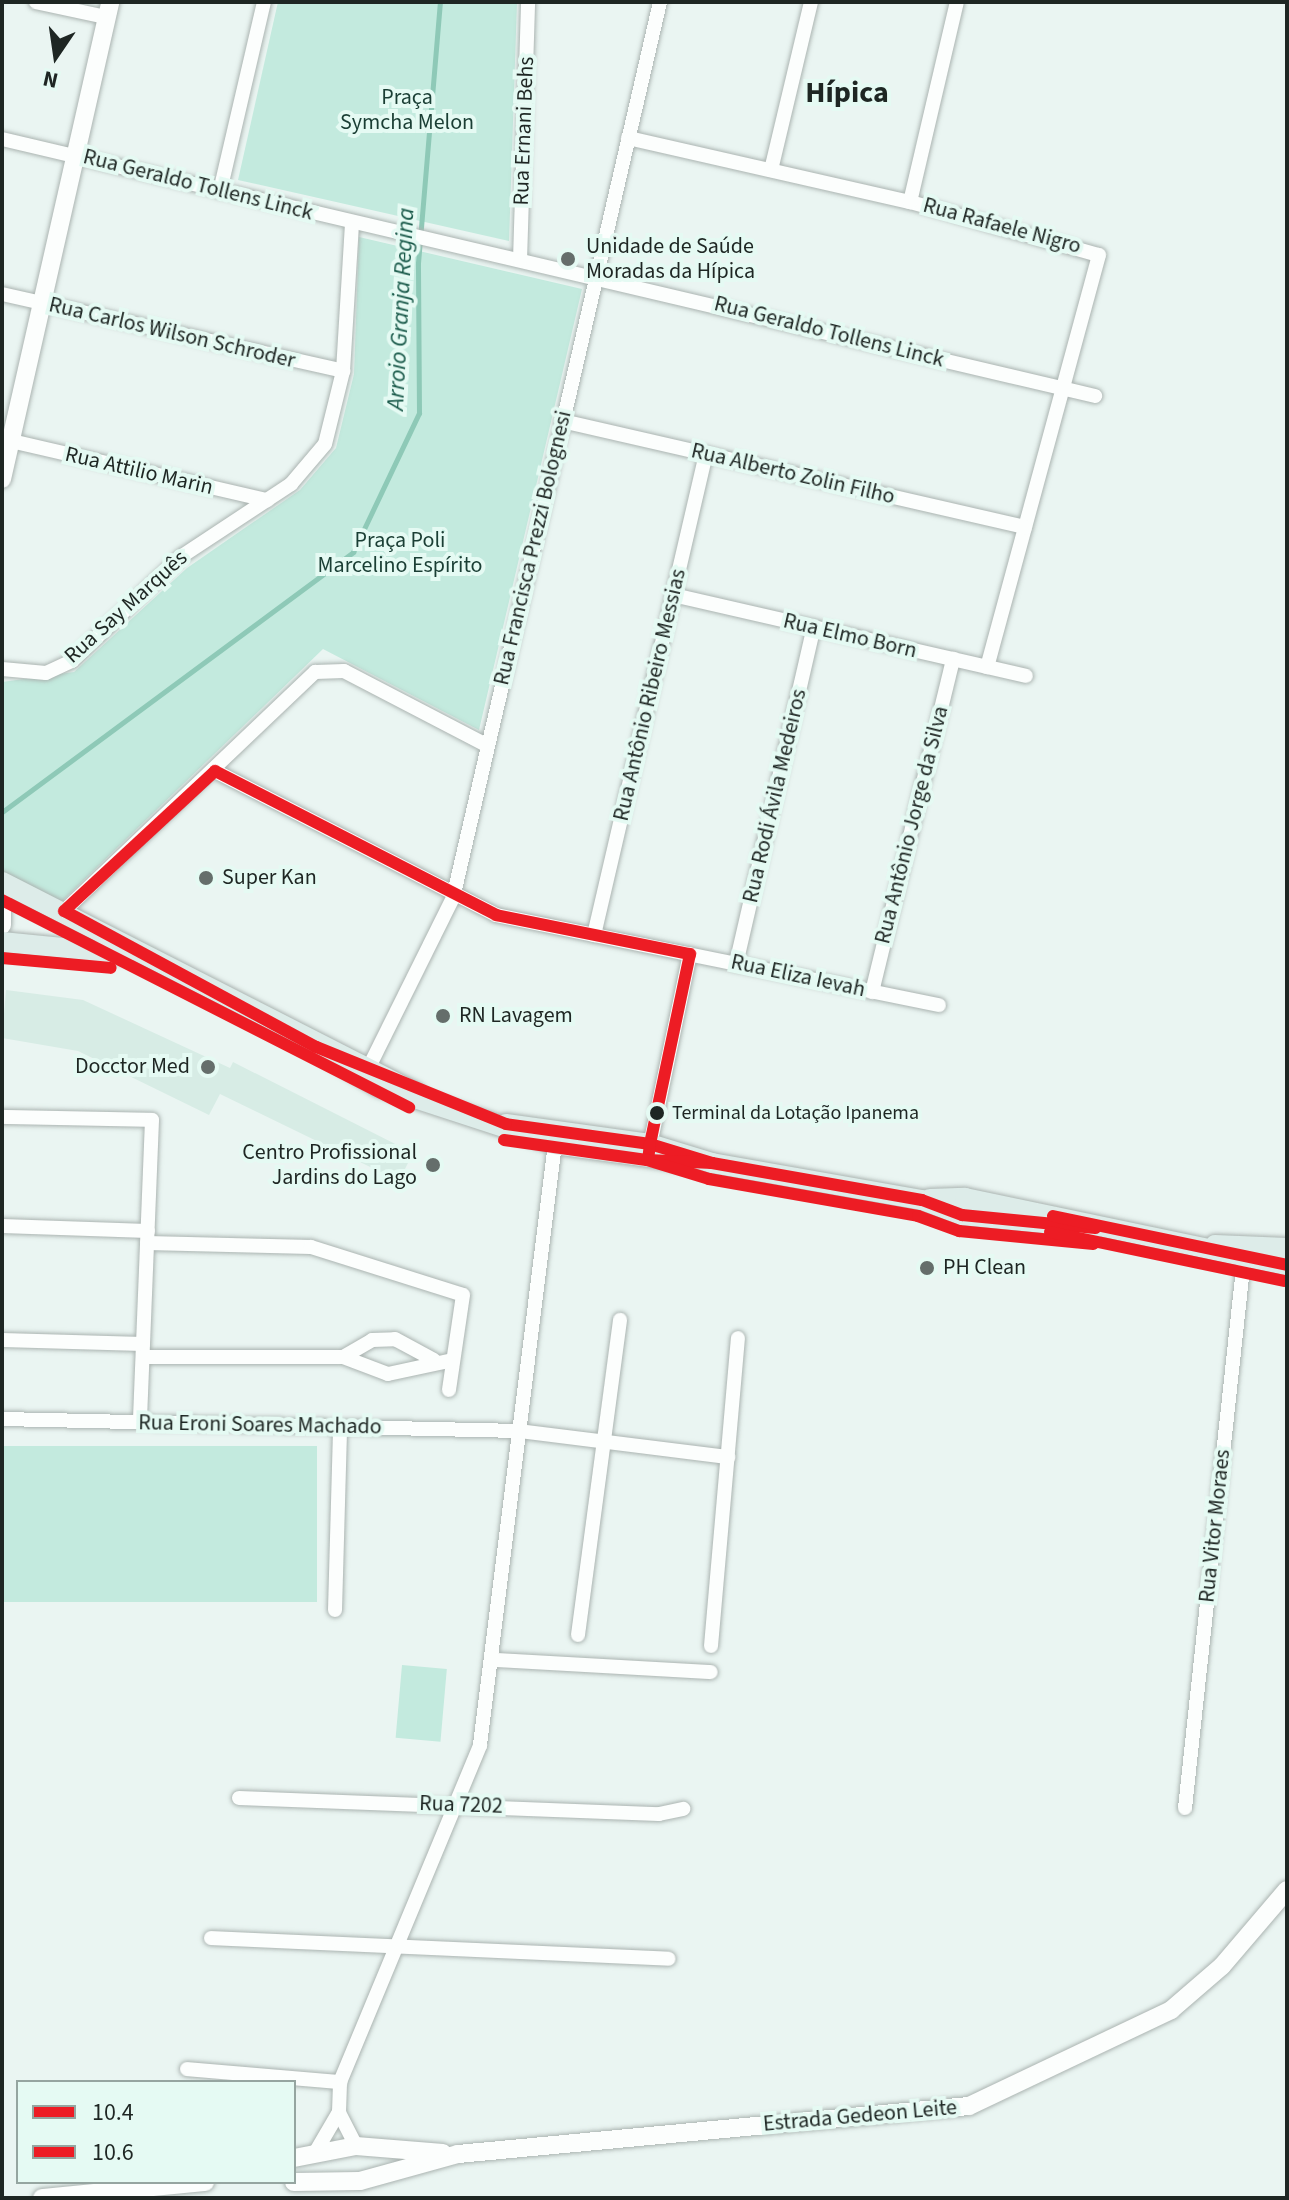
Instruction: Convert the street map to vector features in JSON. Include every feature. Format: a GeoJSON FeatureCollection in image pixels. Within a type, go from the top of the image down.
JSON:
{"type":"FeatureCollection","features":[{"type":"Feature","properties":{"kind":"main road"},"geometry":{"type":"LineString","coordinates":[[2,479],[108,10]]}},
{"type":"Feature","properties":{"kind":"main road"},"geometry":{"type":"LineString","coordinates":[[2,882],[64,911],[142,958],[367,1072],[416,1093],[506,1124],[556,1136],[922,1200],[965,1198],[1033,1219],[1245,1252],[1287,1265]]}},
{"type":"Feature","properties":{"kind":"main road"},"geometry":{"type":"LineString","coordinates":[[2,892],[2,925]]}},
{"type":"Feature","properties":{"kind":"main road"},"geometry":{"type":"LineString","coordinates":[[2,942],[76,944],[142,958]]}},
{"type":"Feature","properties":{"kind":"main road"},"geometry":{"type":"LineString","coordinates":[[1245,1252],[1287,1248]]}},
{"type":"Feature","properties":{"kind":"main road","name":"Estrada Gedeon Leite"},"geometry":{"type":"LineString","coordinates":[[296,2158],[356,2146],[458,2154],[969,2106],[1171,2010],[1222,1966],[1287,1890]]}},
{"type":"Feature","properties":{"kind":"main road"},"geometry":{"type":"LineString","coordinates":[[356,2146],[364,2163],[360,2181]]}},
{"type":"Feature","properties":{"kind":"main road"},"geometry":{"type":"LineString","coordinates":[[302,2182],[315,2153]]}},
{"type":"Feature","properties":{"kind":"main road","name":"Estrada Gedeon Leite"},"geometry":{"type":"LineString","coordinates":[[302,2182],[334,2191],[458,2154]]}},
{"type":"Feature","properties":{"kind":"main road"},"geometry":{"type":"LineString","coordinates":[[42,2198],[185,2184]]}},
{"type":"Feature","properties":{"kind":"street"},"geometry":{"type":"LineString","coordinates":[[36,2],[108,10]]}},
{"type":"Feature","properties":{"kind":"street"},"geometry":{"type":"LineString","coordinates":[[220,191],[264,2]]}},
{"type":"Feature","properties":{"kind":"street","name":"Rua Ernani Behs"},"geometry":{"type":"LineString","coordinates":[[520,260],[528,2]]}},
{"type":"Feature","properties":{"kind":"street","name":"Rua Francisca Prezzi Bolognesi"},"geometry":{"type":"LineString","coordinates":[[367,1072],[453,898],[660,2]]}},
{"type":"Feature","properties":{"kind":"street"},"geometry":{"type":"LineString","coordinates":[[771,170],[811,2]]}},
{"type":"Feature","properties":{"kind":"street"},"geometry":{"type":"LineString","coordinates":[[910,202],[957,2]]}},
{"type":"Feature","properties":{"kind":"street","name":"Rua Rafaele Nigro"},"geometry":{"type":"LineString","coordinates":[[628,138],[910,202],[1099,255],[1068,390],[1025,527],[987,667]]}},
{"type":"Feature","properties":{"kind":"street","name":"Rua Geraldo Tollens Linck"},"geometry":{"type":"LineString","coordinates":[[2,139],[1095,396]]}},
{"type":"Feature","properties":{"kind":"street","name":"Rua Say Marquês"},"geometry":{"type":"LineString","coordinates":[[2,669],[46,673],[72,661],[182,556],[267,500],[325,444],[343,371],[352,222]]}},
{"type":"Feature","properties":{"kind":"street","name":"Rua Carlos Wilson Schroder"},"geometry":{"type":"LineString","coordinates":[[2,294],[343,371]]}},
{"type":"Feature","properties":{"kind":"street","name":"Rua Alberto Zolin Filho"},"geometry":{"type":"LineString","coordinates":[[562,421],[1025,527]]}},
{"type":"Feature","properties":{"kind":"street","name":"Rua Attilio Marin"},"geometry":{"type":"LineString","coordinates":[[11,441],[267,500]]}},
{"type":"Feature","properties":{"kind":"street","name":"Rua Antônio Ribeiro Messias"},"geometry":{"type":"LineString","coordinates":[[594,935],[706,454]]}},
{"type":"Feature","properties":{"kind":"street","name":"Rua Elmo Born"},"geometry":{"type":"LineString","coordinates":[[673,595],[1026,676]]}},
{"type":"Feature","properties":{"kind":"street","name":"Rua Rodi Ávila Medeiros"},"geometry":{"type":"LineString","coordinates":[[736,964],[814,627]]}},
{"type":"Feature","properties":{"kind":"street","name":"Rua Antônio Jorge da Silva"},"geometry":{"type":"LineString","coordinates":[[872,992],[953,659]]}},
{"type":"Feature","properties":{"kind":"street"},"geometry":{"type":"LineString","coordinates":[[64,911],[328,667],[488,746]]}},
{"type":"Feature","properties":{"kind":"street","name":"Rua Eliza Ievah"},"geometry":{"type":"LineString","coordinates":[[215,771],[453,898],[594,935],[939,1005]]}},
{"type":"Feature","properties":{"kind":"street"},"geometry":{"type":"LineString","coordinates":[[649,1152],[690,954]]}},
{"type":"Feature","properties":{"kind":"street"},"geometry":{"type":"LineString","coordinates":[[2,1117],[152,1120],[140,1422]]}},
{"type":"Feature","properties":{"kind":"street"},"geometry":{"type":"LineString","coordinates":[[315,2153],[339,2112],[340,2082],[394,1946],[459,1804],[480,1745],[495,1660],[519,1431],[556,1136]]}},
{"type":"Feature","properties":{"kind":"street"},"geometry":{"type":"LineString","coordinates":[[2,1226],[311,1247],[463,1295],[449,1390]]}},
{"type":"Feature","properties":{"kind":"street","name":"Rua Vitor Moraes"},"geometry":{"type":"LineString","coordinates":[[1185,1808],[1245,1252]]}},
{"type":"Feature","properties":{"kind":"street"},"geometry":{"type":"LineString","coordinates":[[578,1635],[620,1320]]}},
{"type":"Feature","properties":{"kind":"street"},"geometry":{"type":"LineString","coordinates":[[711,1646],[738,1338]]}},
{"type":"Feature","properties":{"kind":"street"},"geometry":{"type":"LineString","coordinates":[[343,1357],[372,1340],[395,1339],[434,1360]]}},
{"type":"Feature","properties":{"kind":"street"},"geometry":{"type":"LineString","coordinates":[[2,1340],[143,1350],[343,1357],[388,1374],[434,1360],[453,1360]]}},
{"type":"Feature","properties":{"kind":"street","name":"Rua Eroni Soares Machado"},"geometry":{"type":"LineString","coordinates":[[2,1419],[519,1431],[728,1457]]}},
{"type":"Feature","properties":{"kind":"street"},"geometry":{"type":"LineString","coordinates":[[335,1610],[340,1427]]}},
{"type":"Feature","properties":{"kind":"street"},"geometry":{"type":"LineString","coordinates":[[495,1660],[711,1672]]}},
{"type":"Feature","properties":{"kind":"street","name":"Rua 7202"},"geometry":{"type":"LineString","coordinates":[[239,1798],[659,1814],[683,1809]]}},
{"type":"Feature","properties":{"kind":"street"},"geometry":{"type":"LineString","coordinates":[[211,1938],[669,1959]]}},
{"type":"Feature","properties":{"kind":"street"},"geometry":{"type":"LineString","coordinates":[[187,2069],[340,2082]]}},
{"type":"Feature","properties":{"kind":"street"},"geometry":{"type":"LineString","coordinates":[[339,2112],[356,2146]]}},
{"type":"Feature","properties":{"kind":"shaded area"},"geometry":{"type":"Polygon","coordinates":[[[6,990],[83,1000],[230,1068],[233,1062],[413,1153],[399,1181],[220,1094],[209,1115],[78,1051],[2,1038],[6,990]]]}},
{"type":"Feature","properties":{"kind":"green space","name":"Praça Symcha Melon"},"geometry":{"type":"Polygon","coordinates":[[[278,2],[517,2],[509,241],[238,180],[278,2]]]}},
{"type":"Feature","properties":{"kind":"green space","name":"Praça Poli Marcelino Espírito"},"geometry":{"type":"Polygon","coordinates":[[[359,237],[582,289],[479,730],[323,649],[60,903],[2,879],[2,682],[74,672],[187,568],[300,490],[336,448],[354,374],[359,237]]]}},
{"type":"Feature","properties":{"kind":"green space"},"geometry":{"type":"Polygon","coordinates":[[[2,1446],[317,1446],[317,1602],[2,1602],[2,1446]]]}},
{"type":"Feature","properties":{"kind":"green space"},"geometry":{"type":"Polygon","coordinates":[[[402,1665],[447,1669],[440,1742],[396,1738],[402,1665]]]}},
{"type":"Feature","properties":{"kind":"waterway","name":"Arroio Granja Regina"},"geometry":{"type":"LineString","coordinates":[[2,812],[353,552],[419,413],[418,263],[440,2]]}},
{"type":"Feature","properties":{"kind":"transit line","name":"10.4"},"geometry":{"type":"LineString","coordinates":[[215,771],[496,915],[690,954],[650,1144],[506,1124],[316,1047],[64,911],[215,771]]}},
{"type":"Feature","properties":{"kind":"transit line","name":"10.6"},"geometry":{"type":"LineString","coordinates":[[2,900],[409,1107]]}},
{"type":"Feature","properties":{"kind":"transit line","name":"10.6"},"geometry":{"type":"LineString","coordinates":[[2,958],[111,968]]}},
{"type":"Feature","properties":{"kind":"transit line","name":"10.6"},"geometry":{"type":"LineString","coordinates":[[504,1140],[647,1160],[709,1179],[918,1216],[959,1231],[1093,1244]]}},
{"type":"Feature","properties":{"kind":"transit line","name":"10.4"},"geometry":{"type":"LineString","coordinates":[[650,1144],[712,1163]]}},
{"type":"Feature","properties":{"kind":"transit line","name":"10.4"},"geometry":{"type":"LineString","coordinates":[[650,1144],[648,1160],[712,1163]]}},
{"type":"Feature","properties":{"kind":"transit line","name":"10.4"},"geometry":{"type":"LineString","coordinates":[[712,1163],[922,1200],[962,1215],[1095,1228]]}},
{"type":"Feature","properties":{"kind":"transit line","name":"10.4"},"geometry":{"type":"LineString","coordinates":[[1053,1216],[1287,1265]]}},
{"type":"Feature","properties":{"kind":"transit line","name":"10.6"},"geometry":{"type":"LineString","coordinates":[[1050,1232],[1284,1281]]}},
{"type":"Feature","properties":{"kind":"place","name":"Unidade de Saúde Moradas da Hípica"},"geometry":{"type":"Point","coordinates":[568,259]}},
{"type":"Feature","properties":{"kind":"place","name":"Super Kan"},"geometry":{"type":"Point","coordinates":[206,878]}},
{"type":"Feature","properties":{"kind":"place","name":"RN Lavagem"},"geometry":{"type":"Point","coordinates":[443,1016]}},
{"type":"Feature","properties":{"kind":"place","name":"Docctor Med"},"geometry":{"type":"Point","coordinates":[208,1067]}},
{"type":"Feature","properties":{"kind":"place","name":"Terminal da Lotação Ipanema"},"geometry":{"type":"Point","coordinates":[657,1113]}},
{"type":"Feature","properties":{"kind":"place","name":"Centro Profissional Jardins do Lago"},"geometry":{"type":"Point","coordinates":[433,1165]}},
{"type":"Feature","properties":{"kind":"place","name":"PH Clean"},"geometry":{"type":"Point","coordinates":[927,1268]}},
{"type":"Feature","properties":{"kind":"district","name":"Hípica"},"geometry":{"type":"Point","coordinates":[847,93]}}]}
